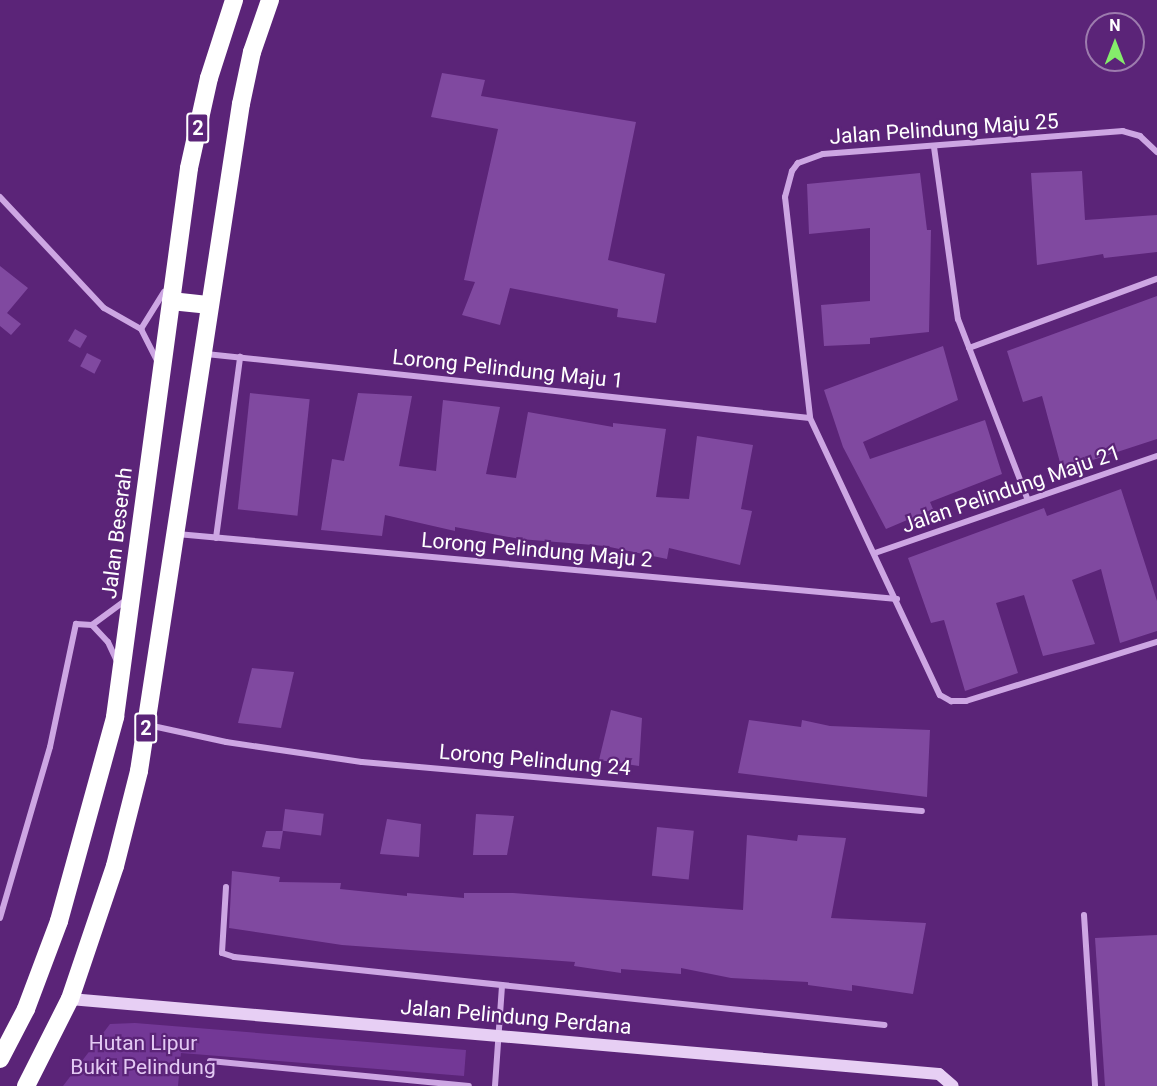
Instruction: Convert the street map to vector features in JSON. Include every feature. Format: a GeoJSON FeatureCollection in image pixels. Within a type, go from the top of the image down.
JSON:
{"type":"FeatureCollection","features":[{"type":"Feature","properties":{"kind":"highway","name":"Jalan Beserah"},"geometry":{"type":"LineString","coordinates":[[0,1059],[37,984],[81,854],[115,717],[189,168],[209,78],[234,0]]}},
{"type":"Feature","properties":{"kind":"highway","name":"2"},"geometry":{"type":"LineString","coordinates":[[26,1086],[70,999],[115,866],[147,725],[174,534],[252,52],[270,0]]}},
{"type":"Feature","properties":{"kind":"highway"},"geometry":{"type":"LineString","coordinates":[[171,301],[210,305]]}},
{"type":"Feature","properties":{"kind":"street","name":"Jalan Pelindung Maju 25"},"geometry":{"type":"LineString","coordinates":[[1157,152],[1140,136],[1123,131],[822,154],[798,163],[792,171],[785,197],[810,418],[897,599],[940,695],[951,701],[966,701],[1157,642]]}},
{"type":"Feature","properties":{"kind":"street"},"geometry":{"type":"LineString","coordinates":[[934,147],[951,287],[969,348],[1028,500]]}},
{"type":"Feature","properties":{"kind":"street"},"geometry":{"type":"LineString","coordinates":[[0,197],[104,309],[141,329],[161,371]]}},
{"type":"Feature","properties":{"kind":"street"},"geometry":{"type":"LineString","coordinates":[[141,329],[161,302],[176,260]]}},
{"type":"Feature","properties":{"kind":"street"},"geometry":{"type":"LineString","coordinates":[[969,348],[1157,279]]}},
{"type":"Feature","properties":{"kind":"street","name":"Lorong Pelindung Maju 1"},"geometry":{"type":"LineString","coordinates":[[203,353],[810,418]]}},
{"type":"Feature","properties":{"kind":"street"},"geometry":{"type":"LineString","coordinates":[[216,538],[240,357]]}},
{"type":"Feature","properties":{"kind":"street","name":"Jalan Pelindung Maju 21"},"geometry":{"type":"LineString","coordinates":[[875,553],[1157,456]]}},
{"type":"Feature","properties":{"kind":"street","name":"Lorong Pelindung Maju 2"},"geometry":{"type":"LineString","coordinates":[[174,534],[897,599]]}},
{"type":"Feature","properties":{"kind":"street"},"geometry":{"type":"LineString","coordinates":[[0,918],[50,747],[76,624],[92,625],[116,611],[132,593]]}},
{"type":"Feature","properties":{"kind":"street"},"geometry":{"type":"LineString","coordinates":[[92,625],[108,642],[122,673]]}},
{"type":"Feature","properties":{"kind":"street","name":"Lorong Pelindung 24"},"geometry":{"type":"LineString","coordinates":[[147,725],[226,742],[362,762],[922,811]]}},
{"type":"Feature","properties":{"kind":"street","name":"Jalan Pelindung Perdana"},"geometry":{"type":"LineString","coordinates":[[226,887],[222,953],[234,957],[884,1025]]}},
{"type":"Feature","properties":{"kind":"street"},"geometry":{"type":"LineString","coordinates":[[1084,915],[1095,1086]]}},
{"type":"Feature","properties":{"kind":"street"},"geometry":{"type":"LineString","coordinates":[[495,1086],[502,985]]}},
{"type":"Feature","properties":{"kind":"street","name":"Jalan Pelindung Perdana"},"geometry":{"type":"LineString","coordinates":[[70,999],[499,1034],[939,1074],[953,1086]]}},
{"type":"Feature","properties":{"kind":"street"},"geometry":{"type":"LineString","coordinates":[[210,1061],[470,1086]]}},
{"type":"Feature","properties":{"kind":"green space","name":"Hutan Lipur Bukit Pelindung"},"geometry":{"type":"Polygon","coordinates":[[[135,1023],[466,1050],[464,1076],[181,1053],[178,1086],[63,1086],[110,1024],[135,1023]]]}},
{"type":"Feature","properties":{"kind":"building"},"geometry":{"type":"Polygon","coordinates":[[[442,73],[485,80],[481,96],[636,122],[608,260],[665,274],[656,323],[617,317],[618,309],[510,288],[500,325],[462,315],[475,282],[464,280],[498,129],[431,117],[442,73]]]}},
{"type":"Feature","properties":{"kind":"building"},"geometry":{"type":"Polygon","coordinates":[[[1082,171],[1085,220],[1157,215],[1157,252],[1104,258],[1103,254],[1037,265],[1031,173],[1082,171]]]}},
{"type":"Feature","properties":{"kind":"building"},"geometry":{"type":"Polygon","coordinates":[[[920,173],[927,230],[931,230],[929,332],[870,338],[870,344],[824,346],[821,305],[870,301],[870,228],[809,234],[807,184],[920,173]]]}},
{"type":"Feature","properties":{"kind":"building"},"geometry":{"type":"Polygon","coordinates":[[[0,266],[28,288],[7,313],[21,324],[11,335],[0,326],[0,266]]]}},
{"type":"Feature","properties":{"kind":"building"},"geometry":{"type":"Polygon","coordinates":[[[1157,296],[1157,439],[1062,470],[1042,396],[1023,402],[1007,351],[1157,296]]]}},
{"type":"Feature","properties":{"kind":"building"},"geometry":{"type":"Polygon","coordinates":[[[75,329],[87,336],[80,348],[68,341],[75,329]]]}},
{"type":"Feature","properties":{"kind":"building"},"geometry":{"type":"Polygon","coordinates":[[[943,346],[958,400],[863,442],[870,459],[985,420],[1002,474],[930,502],[933,509],[886,529],[843,447],[824,390],[943,346]]]}},
{"type":"Feature","properties":{"kind":"building"},"geometry":{"type":"Polygon","coordinates":[[[87,353],[101,360],[94,374],[80,366],[87,353]]]}},
{"type":"Feature","properties":{"kind":"building"},"geometry":{"type":"Polygon","coordinates":[[[250,393],[310,399],[297,516],[238,509],[250,393]]]}},
{"type":"Feature","properties":{"kind":"building"},"geometry":{"type":"Polygon","coordinates":[[[358,393],[412,396],[399,466],[436,471],[443,400],[500,407],[486,474],[516,478],[528,412],[613,427],[613,423],[666,429],[656,497],[689,499],[697,436],[753,445],[741,509],[752,511],[740,565],[669,548],[667,559],[605,546],[520,539],[455,527],[455,531],[385,515],[382,536],[321,530],[332,459],[344,461],[358,393]]]}},
{"type":"Feature","properties":{"kind":"building"},"geometry":{"type":"Polygon","coordinates":[[[1121,489],[1157,601],[1157,631],[1120,643],[1101,569],[1072,580],[1095,644],[1043,656],[1024,595],[996,603],[1018,673],[965,691],[944,620],[931,623],[908,558],[1044,508],[1047,516],[1121,489]]]}},
{"type":"Feature","properties":{"kind":"building"},"geometry":{"type":"Polygon","coordinates":[[[252,668],[294,672],[281,728],[238,723],[252,668]]]}},
{"type":"Feature","properties":{"kind":"building"},"geometry":{"type":"Polygon","coordinates":[[[611,710],[642,718],[639,766],[599,760],[611,710]]]}},
{"type":"Feature","properties":{"kind":"building"},"geometry":{"type":"Polygon","coordinates":[[[749,720],[801,727],[802,720],[830,726],[930,730],[927,797],[738,773],[749,720]]]}},
{"type":"Feature","properties":{"kind":"building"},"geometry":{"type":"Polygon","coordinates":[[[285,809],[324,814],[321,836],[282,831],[285,809]]]}},
{"type":"Feature","properties":{"kind":"building"},"geometry":{"type":"Polygon","coordinates":[[[476,814],[514,816],[507,855],[473,855],[476,814]]]}},
{"type":"Feature","properties":{"kind":"building"},"geometry":{"type":"Polygon","coordinates":[[[387,819],[421,824],[419,857],[380,854],[387,819]]]}},
{"type":"Feature","properties":{"kind":"building"},"geometry":{"type":"Polygon","coordinates":[[[657,827],[694,831],[689,880],[652,876],[657,827]]]}},
{"type":"Feature","properties":{"kind":"building"},"geometry":{"type":"Polygon","coordinates":[[[266,831],[283,831],[280,849],[262,847],[266,831]]]}},
{"type":"Feature","properties":{"kind":"building"},"geometry":{"type":"Polygon","coordinates":[[[747,835],[797,841],[798,835],[846,838],[831,918],[926,923],[913,994],[852,985],[852,991],[808,985],[808,982],[731,978],[681,968],[681,974],[621,969],[621,973],[574,966],[575,962],[342,945],[229,928],[232,871],[280,877],[279,882],[341,883],[340,889],[407,896],[407,893],[464,898],[464,893],[513,893],[743,910],[747,835]]]}},
{"type":"Feature","properties":{"kind":"building"},"geometry":{"type":"Polygon","coordinates":[[[1157,935],[1157,1086],[1105,1086],[1095,938],[1157,935]]]}}]}
